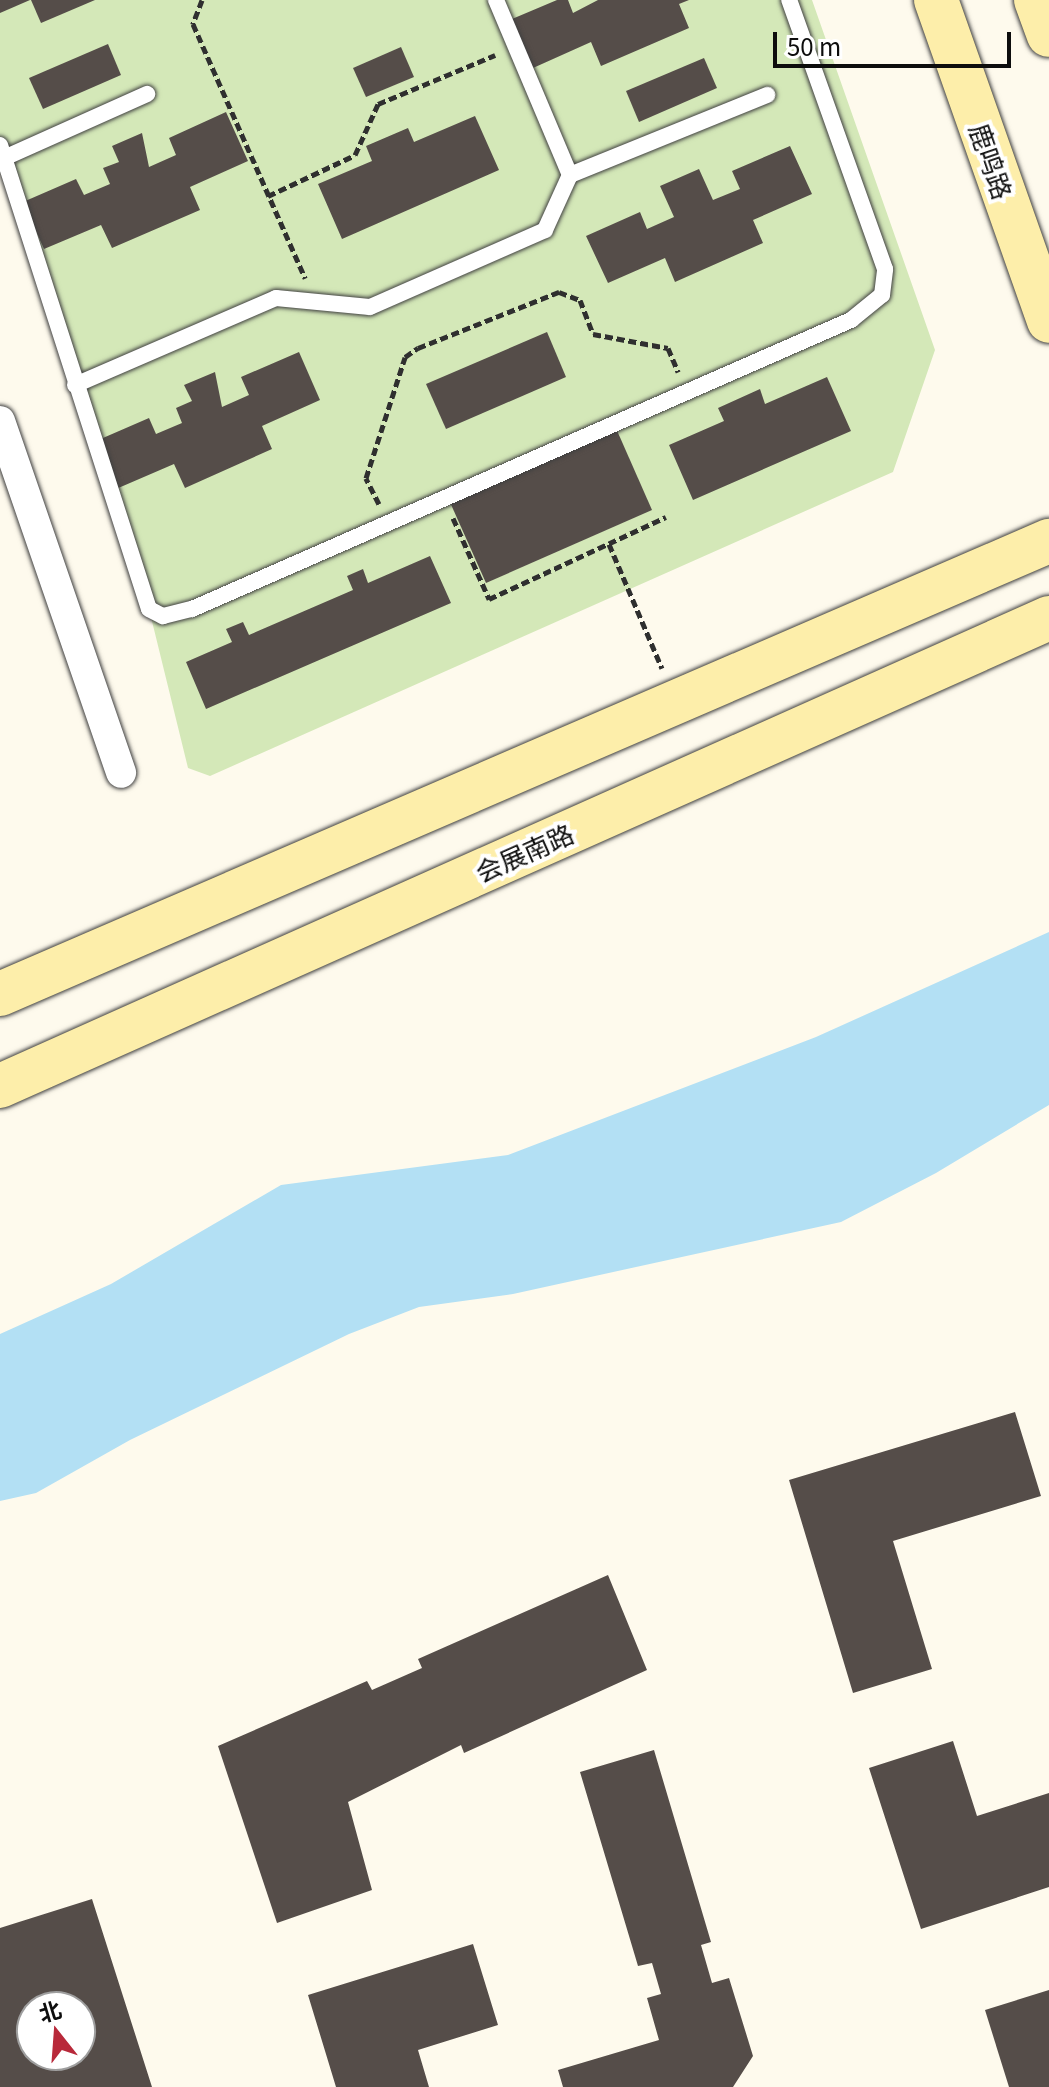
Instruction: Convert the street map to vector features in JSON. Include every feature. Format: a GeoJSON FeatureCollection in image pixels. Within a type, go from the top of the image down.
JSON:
{"type":"FeatureCollection","features":[{"type":"Feature","properties":{"kind":"main road","name":"鹿鸣路"},"geometry":{"type":"LineString","coordinates":[[936,0],[1049,321]]}},
{"type":"Feature","properties":{"kind":"main road"},"geometry":{"type":"LineString","coordinates":[[1036,0],[1049,35]]}},
{"type":"Feature","properties":{"kind":"main road"},"geometry":{"type":"LineString","coordinates":[[0,994],[1049,541]]}},
{"type":"Feature","properties":{"kind":"main road","name":"会展南路"},"geometry":{"type":"LineString","coordinates":[[0,1086],[1049,618]]}},
{"type":"Feature","properties":{"kind":"street"},"geometry":{"type":"LineString","coordinates":[[0,421],[121,773]]}},
{"type":"Feature","properties":{"kind":"lane"},"geometry":{"type":"LineString","coordinates":[[496,0],[570,175]]}},
{"type":"Feature","properties":{"kind":"lane"},"geometry":{"type":"LineString","coordinates":[[147,94],[2,152],[149,609],[163,616],[192,609],[851,320],[882,295],[885,269],[789,0]]}},
{"type":"Feature","properties":{"kind":"lane"},"geometry":{"type":"LineString","coordinates":[[75,385],[276,298],[370,307],[545,230],[570,175],[767,95]]}},
{"type":"Feature","properties":{"kind":"path"},"geometry":{"type":"LineString","coordinates":[[202,0],[193,24],[315,301]]}},
{"type":"Feature","properties":{"kind":"path"},"geometry":{"type":"LineString","coordinates":[[268,196],[355,155],[378,104],[515,46]]}},
{"type":"Feature","properties":{"kind":"path"},"geometry":{"type":"LineString","coordinates":[[388,523],[366,478],[405,357],[418,348],[559,292],[580,300],[593,334],[668,348],[686,392]]}},
{"type":"Feature","properties":{"kind":"path"},"geometry":{"type":"LineString","coordinates":[[445,498],[489,599],[666,517]]}},
{"type":"Feature","properties":{"kind":"path"},"geometry":{"type":"LineString","coordinates":[[609,544],[677,702]]}},
{"type":"Feature","properties":{"kind":"green space"},"geometry":{"type":"Polygon","coordinates":[[[0,0],[812,0],[935,350],[893,472],[210,776],[188,768],[149,609],[0,145],[0,0]]]}},
{"type":"Feature","properties":{"kind":"water"},"geometry":{"type":"Polygon","coordinates":[[[1049,932],[1049,1105],[936,1173],[841,1222],[513,1294],[419,1307],[349,1334],[130,1440],[36,1493],[0,1501],[0,1334],[111,1284],[281,1185],[508,1155],[816,1037],[1049,932]]]}},
{"type":"Feature","properties":{"kind":"building"},"geometry":{"type":"Polygon","coordinates":[[[0,0],[30,0],[0,13],[0,0]]]}},
{"type":"Feature","properties":{"kind":"building"},"geometry":{"type":"Polygon","coordinates":[[[31,0],[95,0],[41,23],[31,0]]]}},
{"type":"Feature","properties":{"kind":"building"},"geometry":{"type":"Polygon","coordinates":[[[557,0],[568,0],[573,13],[598,0],[689,0],[679,4],[689,28],[601,66],[591,42],[533,68],[512,19],[557,0]]]}},
{"type":"Feature","properties":{"kind":"building"},"geometry":{"type":"Polygon","coordinates":[[[108,44],[121,75],[43,109],[29,78],[108,44]]]}},
{"type":"Feature","properties":{"kind":"building"},"geometry":{"type":"Polygon","coordinates":[[[401,47],[414,77],[366,97],[353,68],[401,47]]]}},
{"type":"Feature","properties":{"kind":"building"},"geometry":{"type":"Polygon","coordinates":[[[704,58],[717,88],[639,122],[626,91],[704,58]]]}},
{"type":"Feature","properties":{"kind":"building"},"geometry":{"type":"Polygon","coordinates":[[[226,112],[248,161],[190,187],[200,210],[112,248],[101,225],[44,249],[23,202],[76,179],[84,195],[110,184],[103,168],[119,162],[112,146],[142,133],[149,167],[176,155],[169,138],[226,112]]]}},
{"type":"Feature","properties":{"kind":"building"},"geometry":{"type":"Polygon","coordinates":[[[475,116],[499,170],[342,239],[318,184],[372,161],[366,146],[408,128],[414,142],[475,116]]]}},
{"type":"Feature","properties":{"kind":"building"},"geometry":{"type":"Polygon","coordinates":[[[790,146],[812,194],[753,220],[763,243],[675,282],[665,258],[608,283],[586,236],[640,212],[647,229],[674,217],[660,186],[699,169],[713,200],[740,189],[732,171],[790,146]]]}},
{"type":"Feature","properties":{"kind":"building"},"geometry":{"type":"Polygon","coordinates":[[[547,332],[566,377],[446,429],[426,384],[547,332]]]}},
{"type":"Feature","properties":{"kind":"building"},"geometry":{"type":"Polygon","coordinates":[[[299,352],[320,400],[262,426],[272,449],[185,488],[174,464],[116,489],[96,441],[149,418],[156,434],[182,423],[176,408],[192,401],[184,385],[215,372],[222,407],[249,395],[241,377],[299,352]]]}},
{"type":"Feature","properties":{"kind":"building"},"geometry":{"type":"Polygon","coordinates":[[[827,377],[851,431],[693,500],[669,445],[724,421],[718,408],[760,389],[765,404],[827,377]]]}},
{"type":"Feature","properties":{"kind":"building"},"geometry":{"type":"Polygon","coordinates":[[[615,426],[652,510],[486,583],[449,500],[615,426]]]}},
{"type":"Feature","properties":{"kind":"building"},"geometry":{"type":"Polygon","coordinates":[[[430,556],[451,603],[206,709],[186,662],[232,642],[226,629],[243,622],[249,635],[353,590],[347,576],[363,569],[368,583],[430,556]]]}},
{"type":"Feature","properties":{"kind":"building"},"geometry":{"type":"Polygon","coordinates":[[[1015,1412],[1041,1496],[893,1541],[932,1669],[853,1693],[789,1480],[1015,1412]]]}},
{"type":"Feature","properties":{"kind":"building"},"geometry":{"type":"Polygon","coordinates":[[[608,1575],[647,1670],[464,1753],[461,1745],[348,1802],[372,1890],[277,1923],[218,1746],[367,1681],[372,1690],[422,1668],[418,1659],[608,1575]]]}},
{"type":"Feature","properties":{"kind":"building"},"geometry":{"type":"Polygon","coordinates":[[[953,1741],[977,1816],[1049,1793],[1049,1887],[921,1929],[869,1768],[953,1741]]]}},
{"type":"Feature","properties":{"kind":"building"},"geometry":{"type":"Polygon","coordinates":[[[654,1750],[711,1942],[701,1945],[712,1983],[729,1978],[753,2056],[733,2087],[563,2087],[558,2070],[659,2040],[647,1998],[661,1994],[652,1963],[638,1966],[580,1772],[654,1750]]]}},
{"type":"Feature","properties":{"kind":"building"},"geometry":{"type":"Polygon","coordinates":[[[92,1899],[152,2087],[0,2087],[0,1928],[92,1899]]]}},
{"type":"Feature","properties":{"kind":"building"},"geometry":{"type":"Polygon","coordinates":[[[473,1944],[498,2025],[418,2050],[429,2087],[336,2087],[308,1995],[473,1944]]]}},
{"type":"Feature","properties":{"kind":"building"},"geometry":{"type":"Polygon","coordinates":[[[1049,1990],[1049,2087],[1009,2087],[985,2010],[1049,1990]]]}}]}
